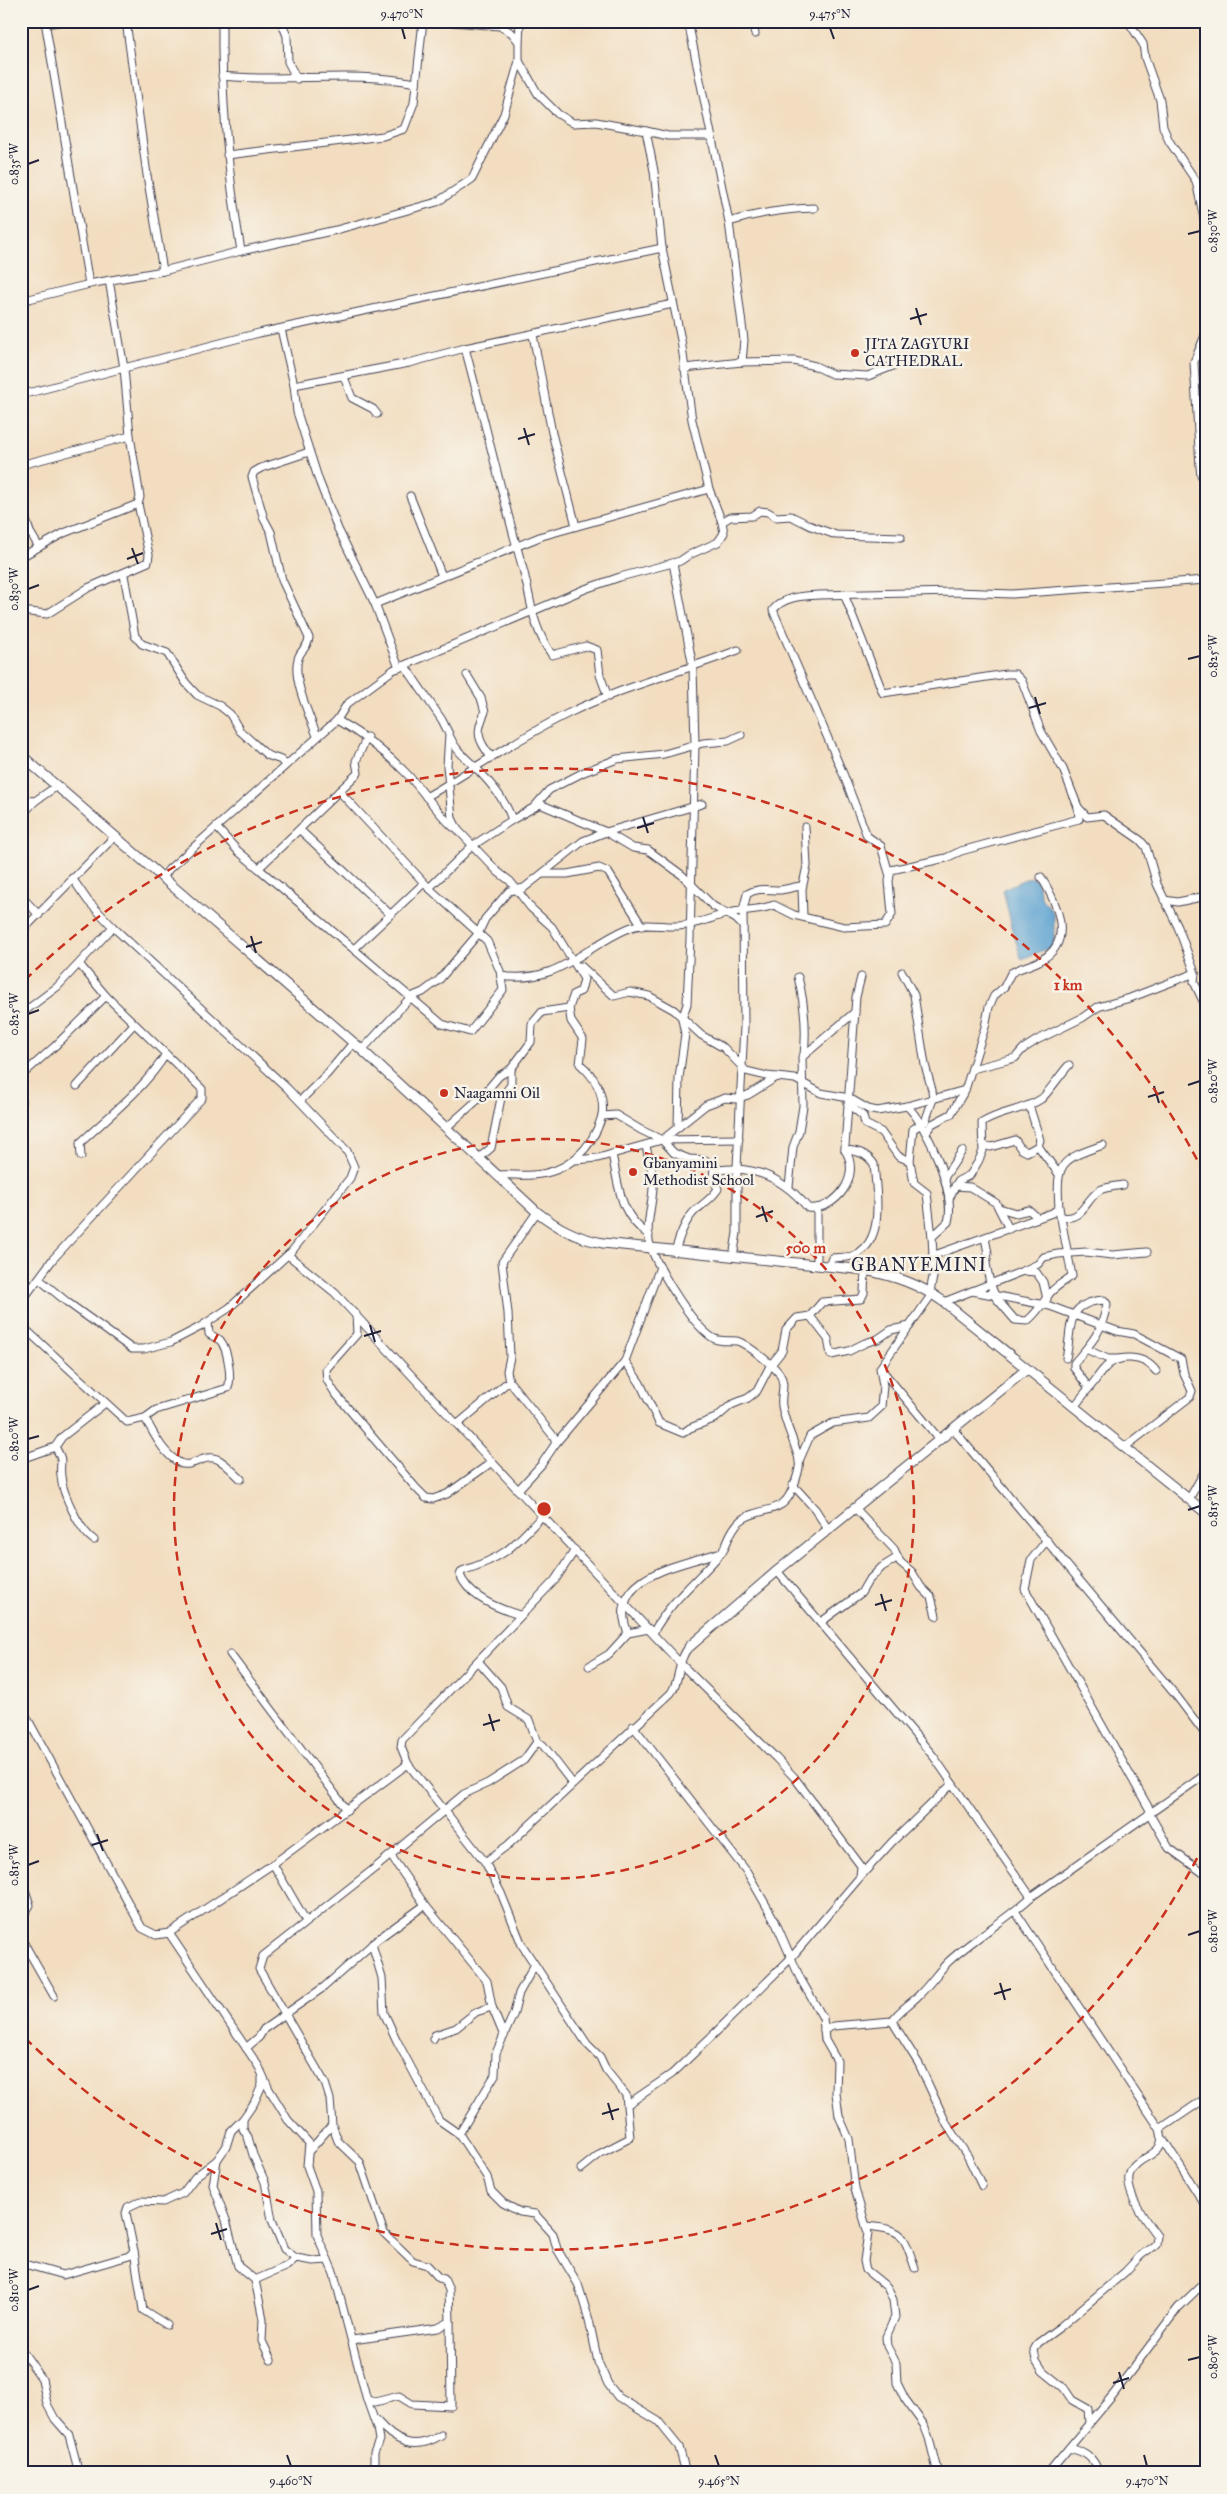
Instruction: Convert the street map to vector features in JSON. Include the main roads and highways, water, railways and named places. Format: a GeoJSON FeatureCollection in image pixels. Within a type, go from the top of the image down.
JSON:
{"type":"FeatureCollection","features":[{"type":"Feature","properties":{"kind":"main road"},"geometry":{"type":"LineString","coordinates":[[21,755],[162,879],[362,1050],[537,1212],[561,1229],[578,1238],[651,1249],[830,1266],[896,1276],[931,1293],[944,1302],[1206,1513]]}},
{"type":"Feature","properties":{"kind":"main road"},"geometry":{"type":"LineString","coordinates":[[689,1647],[777,1571],[829,1531],[1027,1369]]}},
{"type":"Feature","properties":{"kind":"water"},"geometry":{"type":"Polygon","coordinates":[[[1030,877],[1036,880],[1042,899],[1052,910],[1054,917],[1054,946],[1022,959],[1003,889],[1030,877]]]}},
{"type":"Feature","properties":{"kind":"place","name":"JITA ZAGYURI CATHEDRAL"},"geometry":{"type":"Point","coordinates":[855,353]}},
{"type":"Feature","properties":{"kind":"place","name":"Naagamni Oil"},"geometry":{"type":"Point","coordinates":[444,1093]}},
{"type":"Feature","properties":{"kind":"place","name":"Gbanyamini Methodist School"},"geometry":{"type":"Point","coordinates":[633,1172]}},
{"type":"Feature","properties":{"kind":"district","name":"GBANYEMINI"},"geometry":{"type":"Point","coordinates":[919,1265]}}]}
